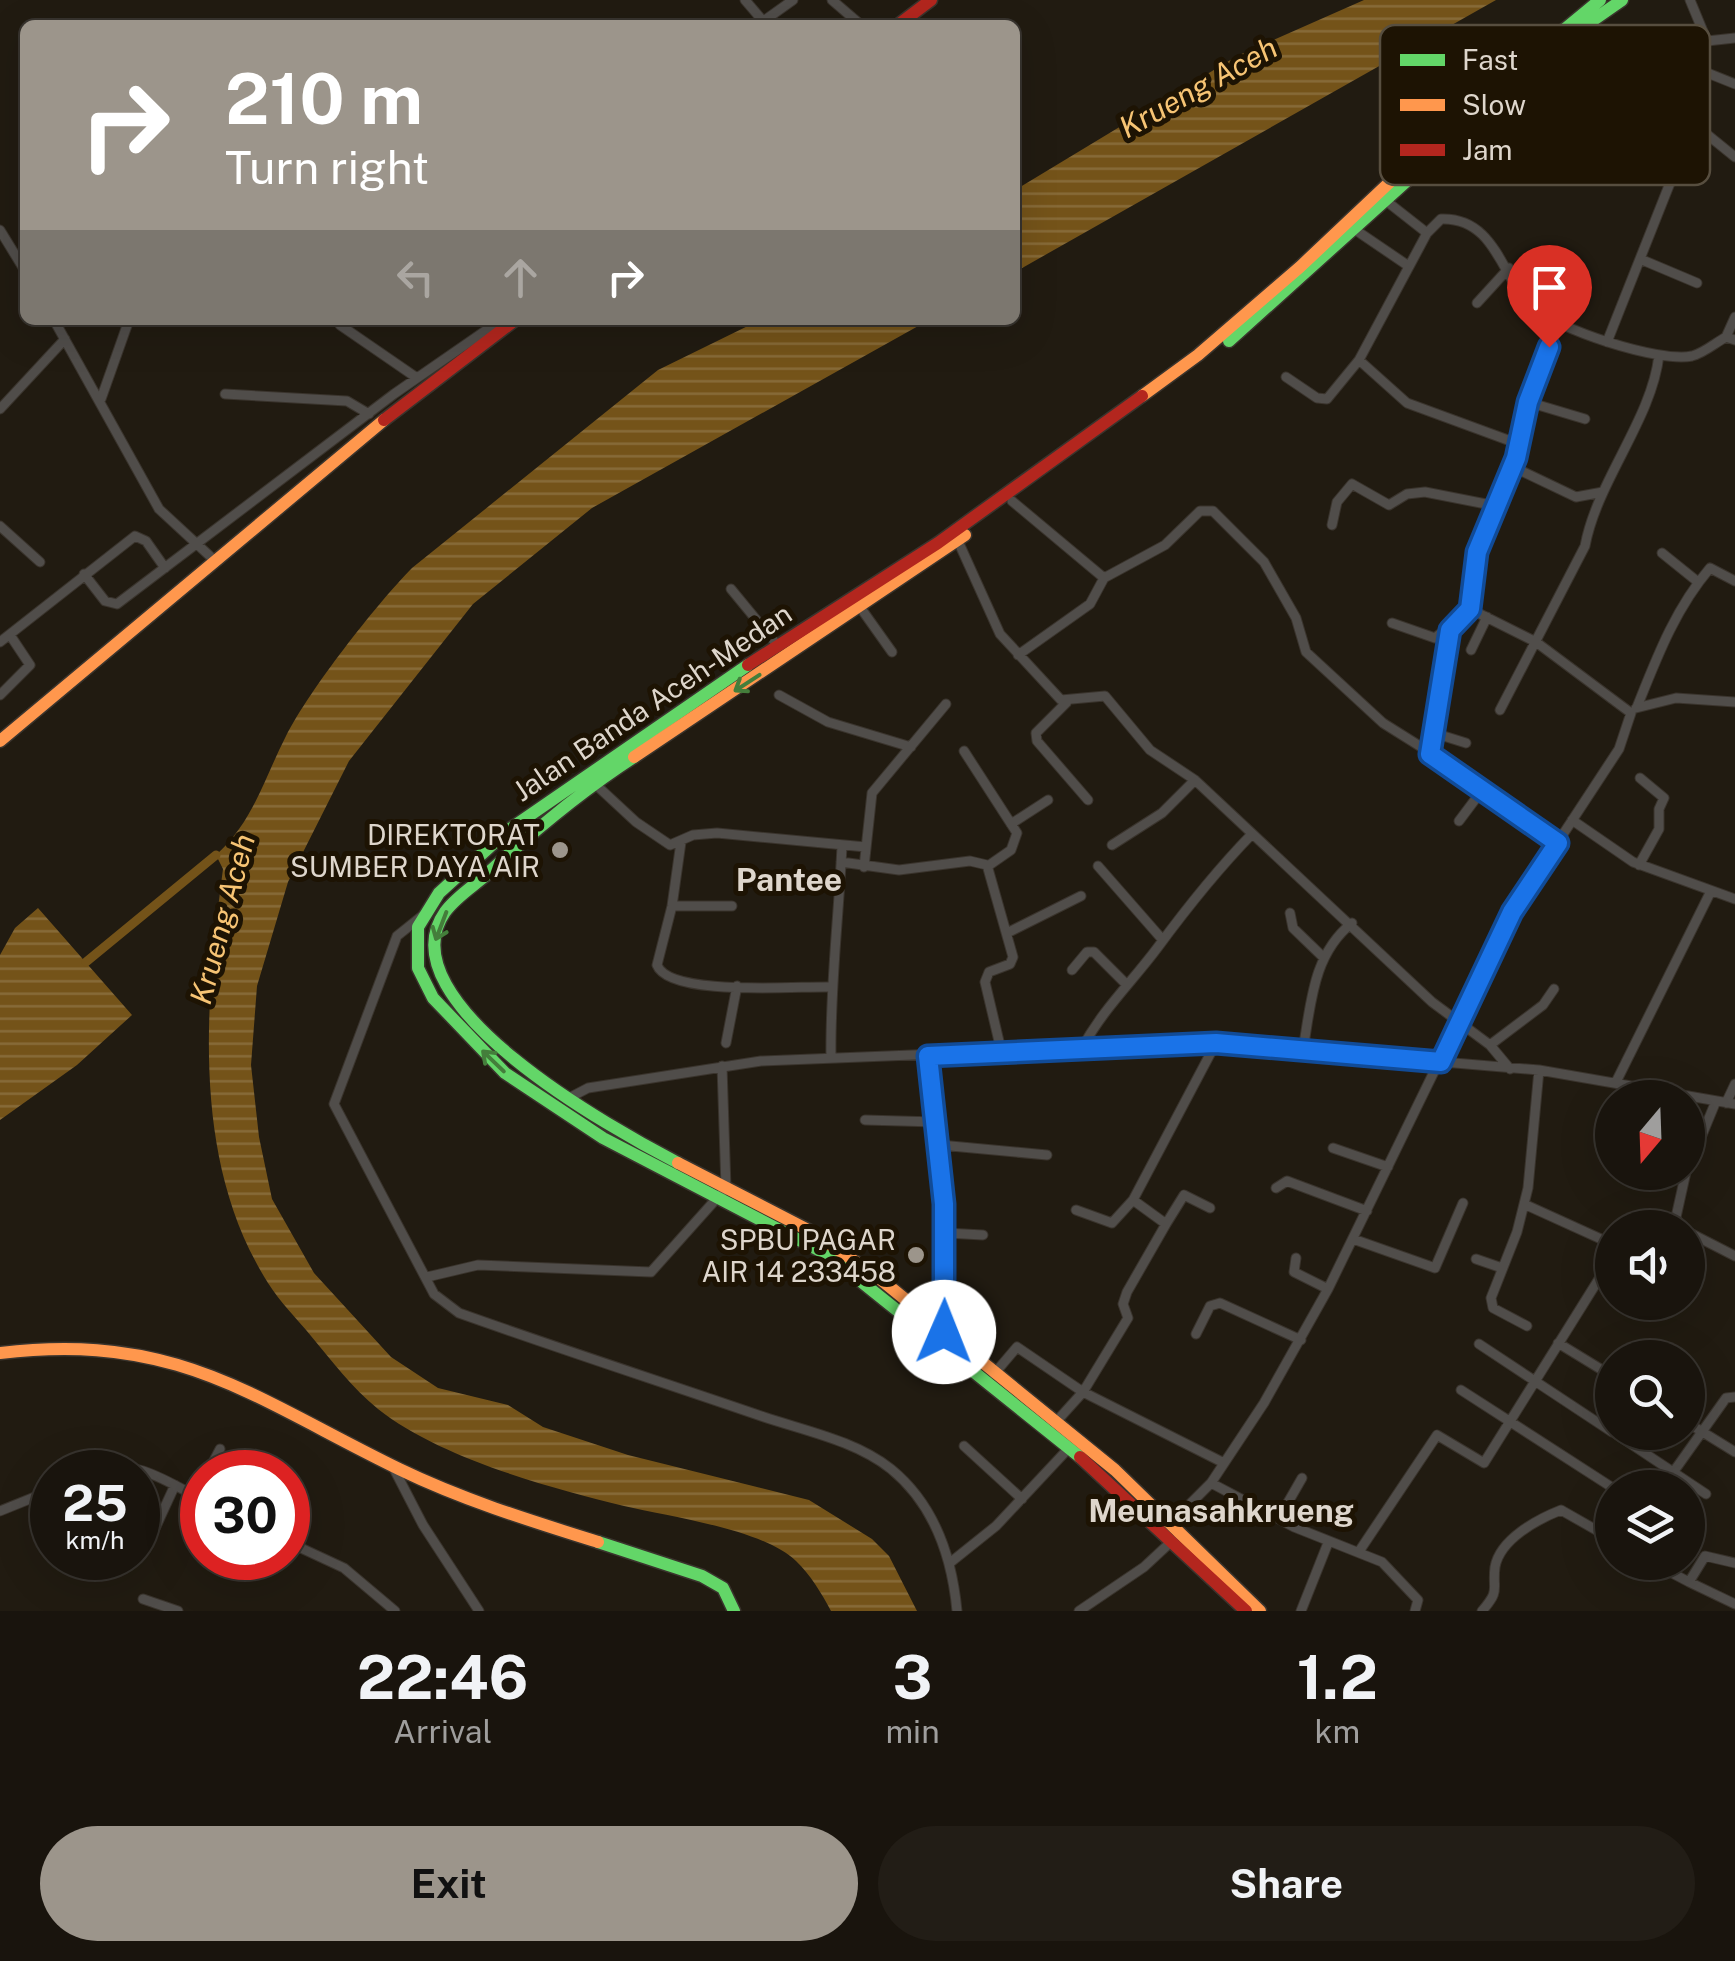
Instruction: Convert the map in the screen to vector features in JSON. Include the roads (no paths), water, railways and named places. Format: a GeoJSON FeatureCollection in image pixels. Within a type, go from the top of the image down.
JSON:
{"type":"FeatureCollection","features":[{"type":"Feature","properties":{"kind":"main road"},"geometry":{"type":"LineString","coordinates":[[904,20],[930,0]]}},
{"type":"Feature","properties":{"kind":"main road","name":"Jalan Banda Aceh-Medan"},"geometry":{"type":"LineString","coordinates":[[1571,25],[1600,0]]}},
{"type":"Feature","properties":{"kind":"main road","name":"Jalan Banda Aceh-Medan"},"geometry":{"type":"LineString","coordinates":[[1581,25],[1622,0]]}},
{"type":"Feature","properties":{"kind":"main road","name":"Jalan Banda Aceh-Medan"},"geometry":{"type":"LineString","coordinates":[[1260,1611],[1172,1522],[1055,1422],[990,1379],[828,1256],[535,1078],[444,987],[433,952],[444,913],[462,892],[594,783],[1198,356],[1300,267],[1383,185]]}},
{"type":"Feature","properties":{"kind":"main road","name":"Jalan Banda Aceh-Medan"},"geometry":{"type":"LineString","coordinates":[[1246,1611],[990,1379],[944,1332],[879,1278],[812,1232],[602,1138],[524,1088],[493,1062],[433,998],[418,968],[417,937],[424,914],[439,893],[507,830],[658,723],[860,608],[1177,383],[1299,286],[1401,185]]}},
{"type":"Feature","properties":{"kind":"main road"},"geometry":{"type":"LineString","coordinates":[[0,742],[212,558],[412,396],[509,325]]}},
{"type":"Feature","properties":{"kind":"main road"},"geometry":{"type":"LineString","coordinates":[[0,1353],[112,1348],[174,1360],[241,1384],[393,1468],[534,1524],[702,1576],[723,1588],[734,1611]]}},
{"type":"Feature","properties":{"kind":"street"},"geometry":{"type":"LineString","coordinates":[[765,20],[794,0]]}},
{"type":"Feature","properties":{"kind":"street"},"geometry":{"type":"LineString","coordinates":[[832,0],[856,20]]}},
{"type":"Feature","properties":{"kind":"street"},"geometry":{"type":"LineString","coordinates":[[1690,0],[1701,25]]}},
{"type":"Feature","properties":{"kind":"street"},"geometry":{"type":"LineString","coordinates":[[1710,41],[1735,38]]}},
{"type":"Feature","properties":{"kind":"street"},"geometry":{"type":"LineString","coordinates":[[1710,74],[1735,84]]}},
{"type":"Feature","properties":{"kind":"street"},"geometry":{"type":"LineString","coordinates":[[1710,137],[1735,157]]}},
{"type":"Feature","properties":{"kind":"street"},"geometry":{"type":"LineString","coordinates":[[1606,342],[1669,185]]}},
{"type":"Feature","properties":{"kind":"street"},"geometry":{"type":"LineString","coordinates":[[1386,200],[1427,233]]}},
{"type":"Feature","properties":{"kind":"street"},"geometry":{"type":"LineString","coordinates":[[1286,377],[1325,400],[1359,360],[1406,265],[1441,219],[1458,221],[1494,246],[1529,304],[1606,342],[1659,355],[1692,356],[1730,339],[1735,316]]}},
{"type":"Feature","properties":{"kind":"street"},"geometry":{"type":"LineString","coordinates":[[0,230],[20,263]]}},
{"type":"Feature","properties":{"kind":"street"},"geometry":{"type":"LineString","coordinates":[[1357,230],[1406,265]]}},
{"type":"Feature","properties":{"kind":"street"},"geometry":{"type":"LineString","coordinates":[[1640,258],[1698,282]]}},
{"type":"Feature","properties":{"kind":"street"},"geometry":{"type":"LineString","coordinates":[[1477,303],[1508,268]]}},
{"type":"Feature","properties":{"kind":"street"},"geometry":{"type":"LineString","coordinates":[[1392,623],[1432,638],[1450,630],[1470,609],[1477,552],[1511,466],[1528,402],[1559,320]]}},
{"type":"Feature","properties":{"kind":"street"},"geometry":{"type":"LineString","coordinates":[[57,325],[159,508],[212,558]]}},
{"type":"Feature","properties":{"kind":"street"},"geometry":{"type":"LineString","coordinates":[[101,400],[127,325]]}},
{"type":"Feature","properties":{"kind":"street"},"geometry":{"type":"LineString","coordinates":[[340,325],[416,378]]}},
{"type":"Feature","properties":{"kind":"street"},"geometry":{"type":"LineString","coordinates":[[84,574],[113,605],[200,544],[416,378],[494,325]]}},
{"type":"Feature","properties":{"kind":"street"},"geometry":{"type":"LineString","coordinates":[[0,409],[65,339]]}},
{"type":"Feature","properties":{"kind":"street"},"geometry":{"type":"LineString","coordinates":[[1500,710],[1586,546],[1589,522],[1656,372],[1659,355]]}},
{"type":"Feature","properties":{"kind":"street"},"geometry":{"type":"LineString","coordinates":[[1359,360],[1408,403],[1516,443]]}},
{"type":"Feature","properties":{"kind":"street"},"geometry":{"type":"LineString","coordinates":[[225,394],[347,401],[369,414]]}},
{"type":"Feature","properties":{"kind":"street"},"geometry":{"type":"LineString","coordinates":[[1528,402],[1585,419]]}},
{"type":"Feature","properties":{"kind":"street"},"geometry":{"type":"LineString","coordinates":[[1511,466],[1576,496],[1602,492]]}},
{"type":"Feature","properties":{"kind":"street"},"geometry":{"type":"LineString","coordinates":[[1332,525],[1337,502],[1352,484],[1388,504],[1424,492],[1496,506]]}},
{"type":"Feature","properties":{"kind":"street"},"geometry":{"type":"LineString","coordinates":[[1012,501],[1104,578]]}},
{"type":"Feature","properties":{"kind":"street"},"geometry":{"type":"LineString","coordinates":[[1018,656],[1090,604],[1104,578],[1165,546],[1200,511],[1214,511],[1264,562],[1296,618],[1304,648],[1383,723],[1558,843]]}},
{"type":"Feature","properties":{"kind":"street"},"geometry":{"type":"LineString","coordinates":[[0,526],[40,562]]}},
{"type":"Feature","properties":{"kind":"street"},"geometry":{"type":"LineString","coordinates":[[0,642],[135,536],[146,541],[165,568]]}},
{"type":"Feature","properties":{"kind":"street"},"geometry":{"type":"LineString","coordinates":[[958,541],[1000,634],[1068,702]]}},
{"type":"Feature","properties":{"kind":"street"},"geometry":{"type":"LineString","coordinates":[[1662,553],[1698,582]]}},
{"type":"Feature","properties":{"kind":"street"},"geometry":{"type":"LineString","coordinates":[[1172,1522],[1211,1483],[1301,1340],[1512,912],[1619,749],[1669,627],[1710,568],[1735,582]]}},
{"type":"Feature","properties":{"kind":"street"},"geometry":{"type":"LineString","coordinates":[[731,589],[782,652]]}},
{"type":"Feature","properties":{"kind":"street"},"geometry":{"type":"LineString","coordinates":[[860,608],[892,652]]}},
{"type":"Feature","properties":{"kind":"street"},"geometry":{"type":"LineString","coordinates":[[1470,609],[1536,642],[1634,710]]}},
{"type":"Feature","properties":{"kind":"street"},"geometry":{"type":"LineString","coordinates":[[1471,650],[1488,617]]}},
{"type":"Feature","properties":{"kind":"street"},"geometry":{"type":"LineString","coordinates":[[1430,754],[1450,630]]}},
{"type":"Feature","properties":{"kind":"street"},"geometry":{"type":"LineString","coordinates":[[0,696],[30,665],[10,635]]}},
{"type":"Feature","properties":{"kind":"street"},"geometry":{"type":"LineString","coordinates":[[1088,800],[1036,742],[1036,733],[1068,702],[1095,693],[1104,696],[1150,750],[1195,780],[1432,1002],[1490,1045],[1510,1069]]}},
{"type":"Feature","properties":{"kind":"street"},"geometry":{"type":"LineString","coordinates":[[779,695],[828,722],[911,747]]}},
{"type":"Feature","properties":{"kind":"street"},"geometry":{"type":"LineString","coordinates":[[1634,710],[1676,698],[1735,702]]}},
{"type":"Feature","properties":{"kind":"street"},"geometry":{"type":"LineString","coordinates":[[864,867],[872,793],[946,704]]}},
{"type":"Feature","properties":{"kind":"street"},"geometry":{"type":"LineString","coordinates":[[1434,734],[1466,743]]}},
{"type":"Feature","properties":{"kind":"street"},"geometry":{"type":"LineString","coordinates":[[964,751],[1018,840],[988,866]]}},
{"type":"Feature","properties":{"kind":"street"},"geometry":{"type":"LineString","coordinates":[[1639,865],[1659,829],[1658,810],[1664,798],[1640,778]]}},
{"type":"Feature","properties":{"kind":"street"},"geometry":{"type":"LineString","coordinates":[[1112,845],[1162,814],[1195,780]]}},
{"type":"Feature","properties":{"kind":"street"},"geometry":{"type":"LineString","coordinates":[[594,783],[667,844],[717,832],[866,847]]}},
{"type":"Feature","properties":{"kind":"street"},"geometry":{"type":"LineString","coordinates":[[1459,821],[1482,789]]}},
{"type":"Feature","properties":{"kind":"street"},"geometry":{"type":"LineString","coordinates":[[1011,824],[1048,800]]}},
{"type":"Feature","properties":{"kind":"street"},"geometry":{"type":"LineString","coordinates":[[1572,820],[1639,865],[1735,899]]}},
{"type":"Feature","properties":{"kind":"street"},"geometry":{"type":"LineString","coordinates":[[1082,1048],[1125,983],[1252,834]]}},
{"type":"Feature","properties":{"kind":"street"},"geometry":{"type":"LineString","coordinates":[[681,842],[658,970],[685,986],[830,987]]}},
{"type":"Feature","properties":{"kind":"street"},"geometry":{"type":"LineString","coordinates":[[831,1056],[830,987],[842,845]]}},
{"type":"Feature","properties":{"kind":"street"},"geometry":{"type":"LineString","coordinates":[[841,862],[898,870],[970,861],[988,866]]}},
{"type":"Feature","properties":{"kind":"street"},"geometry":{"type":"LineString","coordinates":[[988,866],[1013,961],[989,972],[985,982],[1002,1054]]}},
{"type":"Feature","properties":{"kind":"street"},"geometry":{"type":"LineString","coordinates":[[1098,866],[1161,938]]}},
{"type":"Feature","properties":{"kind":"street"},"geometry":{"type":"LineString","coordinates":[[1617,1080],[1711,891]]}},
{"type":"Feature","properties":{"kind":"street"},"geometry":{"type":"LineString","coordinates":[[1007,933],[1081,896]]}},
{"type":"Feature","properties":{"kind":"street"},"geometry":{"type":"LineString","coordinates":[[672,906],[732,906]]}},
{"type":"Feature","properties":{"kind":"street"},"geometry":{"type":"LineString","coordinates":[[424,914],[397,936],[334,1104],[434,1294],[459,1313],[867,1454],[890,1469],[919,1499],[950,1562],[957,1611]]}},
{"type":"Feature","properties":{"kind":"street"},"geometry":{"type":"LineString","coordinates":[[1290,914],[1294,928],[1323,958]]}},
{"type":"Feature","properties":{"kind":"street"},"geometry":{"type":"LineString","coordinates":[[1303,1050],[1328,945],[1352,923]]}},
{"type":"Feature","properties":{"kind":"street"},"geometry":{"type":"LineString","coordinates":[[1072,970],[1087,952],[1094,952],[1125,983]]}},
{"type":"Feature","properties":{"kind":"street"},"geometry":{"type":"LineString","coordinates":[[726,1043],[737,986]]}},
{"type":"Feature","properties":{"kind":"street"},"geometry":{"type":"LineString","coordinates":[[1490,1045],[1543,1004],[1554,989]]}},
{"type":"Feature","properties":{"kind":"street"},"geometry":{"type":"LineString","coordinates":[[567,1099],[588,1088],[722,1066],[831,1056],[1002,1054],[1216,1043],[1539,1070],[1603,1080]]}},
{"type":"Feature","properties":{"kind":"street"},"geometry":{"type":"LineString","coordinates":[[1076,1210],[1112,1223],[1133,1200],[1216,1043]]}},
{"type":"Feature","properties":{"kind":"street"},"geometry":{"type":"LineString","coordinates":[[928,1056],[946,1233],[944,1332]]}},
{"type":"Feature","properties":{"kind":"street"},"geometry":{"type":"LineString","coordinates":[[426,1277],[478,1266],[651,1272],[679,1237],[724,1194],[722,1066]]}},
{"type":"Feature","properties":{"kind":"street"},"geometry":{"type":"LineString","coordinates":[[1527,1326],[1491,1306],[1524,1204],[1539,1070]]}},
{"type":"Feature","properties":{"kind":"street"},"geometry":{"type":"LineString","coordinates":[[1705,1139],[1735,1084]]}},
{"type":"Feature","properties":{"kind":"street"},"geometry":{"type":"LineString","coordinates":[[865,1120],[936,1122]]}},
{"type":"Feature","properties":{"kind":"street"},"geometry":{"type":"LineString","coordinates":[[940,1145],[1046,1155]]}},
{"type":"Feature","properties":{"kind":"street"},"geometry":{"type":"LineString","coordinates":[[1333,1148],[1388,1168]]}},
{"type":"Feature","properties":{"kind":"street"},"geometry":{"type":"LineString","coordinates":[[1276,1188],[1287,1181],[1366,1211]]}},
{"type":"Feature","properties":{"kind":"street"},"geometry":{"type":"LineString","coordinates":[[1055,1422],[1082,1392],[1127,1326],[1123,1304],[1126,1292],[1184,1195],[1210,1208]]}},
{"type":"Feature","properties":{"kind":"street"},"geometry":{"type":"LineString","coordinates":[[1133,1200],[1166,1224]]}},
{"type":"Feature","properties":{"kind":"street"},"geometry":{"type":"LineString","coordinates":[[1353,1239],[1435,1268],[1464,1203]]}},
{"type":"Feature","properties":{"kind":"street"},"geometry":{"type":"LineString","coordinates":[[1524,1204],[1595,1236]]}},
{"type":"Feature","properties":{"kind":"street"},"geometry":{"type":"LineString","coordinates":[[946,1233],[983,1235]]}},
{"type":"Feature","properties":{"kind":"street"},"geometry":{"type":"LineString","coordinates":[[1705,1241],[1735,1256]]}},
{"type":"Feature","properties":{"kind":"street"},"geometry":{"type":"LineString","coordinates":[[1296,1258],[1294,1272],[1328,1289]]}},
{"type":"Feature","properties":{"kind":"street"},"geometry":{"type":"LineString","coordinates":[[1476,1259],[1502,1268]]}},
{"type":"Feature","properties":{"kind":"street"},"geometry":{"type":"LineString","coordinates":[[1360,1550],[1434,1438],[1443,1436],[1484,1464],[1595,1285]]}},
{"type":"Feature","properties":{"kind":"street"},"geometry":{"type":"LineString","coordinates":[[1196,1334],[1210,1306],[1220,1303],[1301,1340]]}},
{"type":"Feature","properties":{"kind":"street"},"geometry":{"type":"LineString","coordinates":[[1558,1343],[1595,1366]]}},
{"type":"Feature","properties":{"kind":"street"},"geometry":{"type":"LineString","coordinates":[[1478,1344],[1595,1420]]}},
{"type":"Feature","properties":{"kind":"street"},"geometry":{"type":"LineString","coordinates":[[990,1379],[1017,1347],[1082,1392],[1224,1464]]}},
{"type":"Feature","properties":{"kind":"street"},"geometry":{"type":"LineString","coordinates":[[1461,1390],[1595,1476]]}},
{"type":"Feature","properties":{"kind":"street"},"geometry":{"type":"LineString","coordinates":[[1705,1428],[1726,1398],[1735,1398]]}},
{"type":"Feature","properties":{"kind":"street"},"geometry":{"type":"LineString","coordinates":[[1705,1434],[1735,1452]]}},
{"type":"Feature","properties":{"kind":"street"},"geometry":{"type":"LineString","coordinates":[[964,1446],[1022,1499]]}},
{"type":"Feature","properties":{"kind":"street"},"geometry":{"type":"LineString","coordinates":[[950,1562],[1022,1499],[1068,1448]]}},
{"type":"Feature","properties":{"kind":"street"},"geometry":{"type":"LineString","coordinates":[[1640,1450],[1670,1470]]}},
{"type":"Feature","properties":{"kind":"street"},"geometry":{"type":"LineString","coordinates":[[393,1468],[423,1525],[478,1611]]}},
{"type":"Feature","properties":{"kind":"street"},"geometry":{"type":"LineString","coordinates":[[1279,1518],[1302,1478]]}},
{"type":"Feature","properties":{"kind":"street"},"geometry":{"type":"LineString","coordinates":[[160,1479],[180,1488]]}},
{"type":"Feature","properties":{"kind":"street"},"geometry":{"type":"LineString","coordinates":[[1211,1483],[1328,1542],[1360,1550],[1405,1585],[1418,1600],[1416,1611]]}},
{"type":"Feature","properties":{"kind":"street"},"geometry":{"type":"LineString","coordinates":[[160,1519],[175,1485]]}},
{"type":"Feature","properties":{"kind":"street"},"geometry":{"type":"LineString","coordinates":[[0,1511],[30,1499]]}},
{"type":"Feature","properties":{"kind":"street"},"geometry":{"type":"LineString","coordinates":[[1482,1611],[1497,1593],[1498,1558],[1527,1527],[1561,1510],[1595,1530]]}},
{"type":"Feature","properties":{"kind":"street"},"geometry":{"type":"LineString","coordinates":[[1079,1611],[1144,1568],[1172,1540]]}},
{"type":"Feature","properties":{"kind":"street"},"geometry":{"type":"LineString","coordinates":[[1301,1611],[1328,1542]]}},
{"type":"Feature","properties":{"kind":"street"},"geometry":{"type":"LineString","coordinates":[[310,1552],[344,1568],[395,1611]]}},
{"type":"Feature","properties":{"kind":"street"},"geometry":{"type":"LineString","coordinates":[[1689,1582],[1705,1556],[1735,1563]]}},
{"type":"Feature","properties":{"kind":"street"},"geometry":{"type":"LineString","coordinates":[[1685,1580],[1735,1604]]}},
{"type":"Feature","properties":{"kind":"street"},"geometry":{"type":"LineString","coordinates":[[144,1600],[178,1611]]}},
{"type":"Feature","properties":{"kind":"water","name":"Krueng Aceh"},"geometry":{"type":"Polygon","coordinates":[[[1364,0],[1496,0],[1452,25],[1380,25],[1380,66],[1020,269],[1020,187],[1237,56],[1364,0]]]}},
{"type":"Feature","properties":{"kind":"water","name":"Krueng Aceh"},"geometry":{"type":"Polygon","coordinates":[[[750,325],[920,325],[592,508],[473,604],[349,761],[288,882],[257,986],[251,1065],[259,1137],[272,1199],[314,1273],[391,1357],[438,1388],[508,1405],[543,1427],[628,1455],[809,1500],[872,1539],[889,1556],[917,1611],[831,1611],[801,1566],[762,1540],[529,1480],[463,1456],[403,1426],[351,1383],[268,1283],[243,1236],[226,1186],[215,1134],[209,1028],[223,869],[216,855],[249,814],[286,736],[311,695],[397,584],[658,370],[750,325]]]}},
{"type":"Feature","properties":{"kind":"water"},"geometry":{"type":"Polygon","coordinates":[[[38,908],[132,1015],[77,1065],[0,1120],[0,955],[15,928],[38,908]]]}},
{"type":"Feature","properties":{"kind":"waterway","name":"Krueng Aceh"},"geometry":{"type":"LineString","coordinates":[[86,962],[216,855]]}},
{"type":"Feature","properties":{"kind":"place","name":"DIREKTORAT SUMBER DAYA AIR"},"geometry":{"type":"Point","coordinates":[560,850]}},
{"type":"Feature","properties":{"kind":"place","name":"SPBU PAGAR AIR 14 233458"},"geometry":{"type":"Point","coordinates":[916,1255]}},
{"type":"Feature","properties":{"kind":"district","name":"Pantee"},"geometry":{"type":"Point","coordinates":[789,879]}},
{"type":"Feature","properties":{"kind":"district","name":"Meunasahkrueng"},"geometry":{"type":"Point","coordinates":[1221,1510]}}]}
